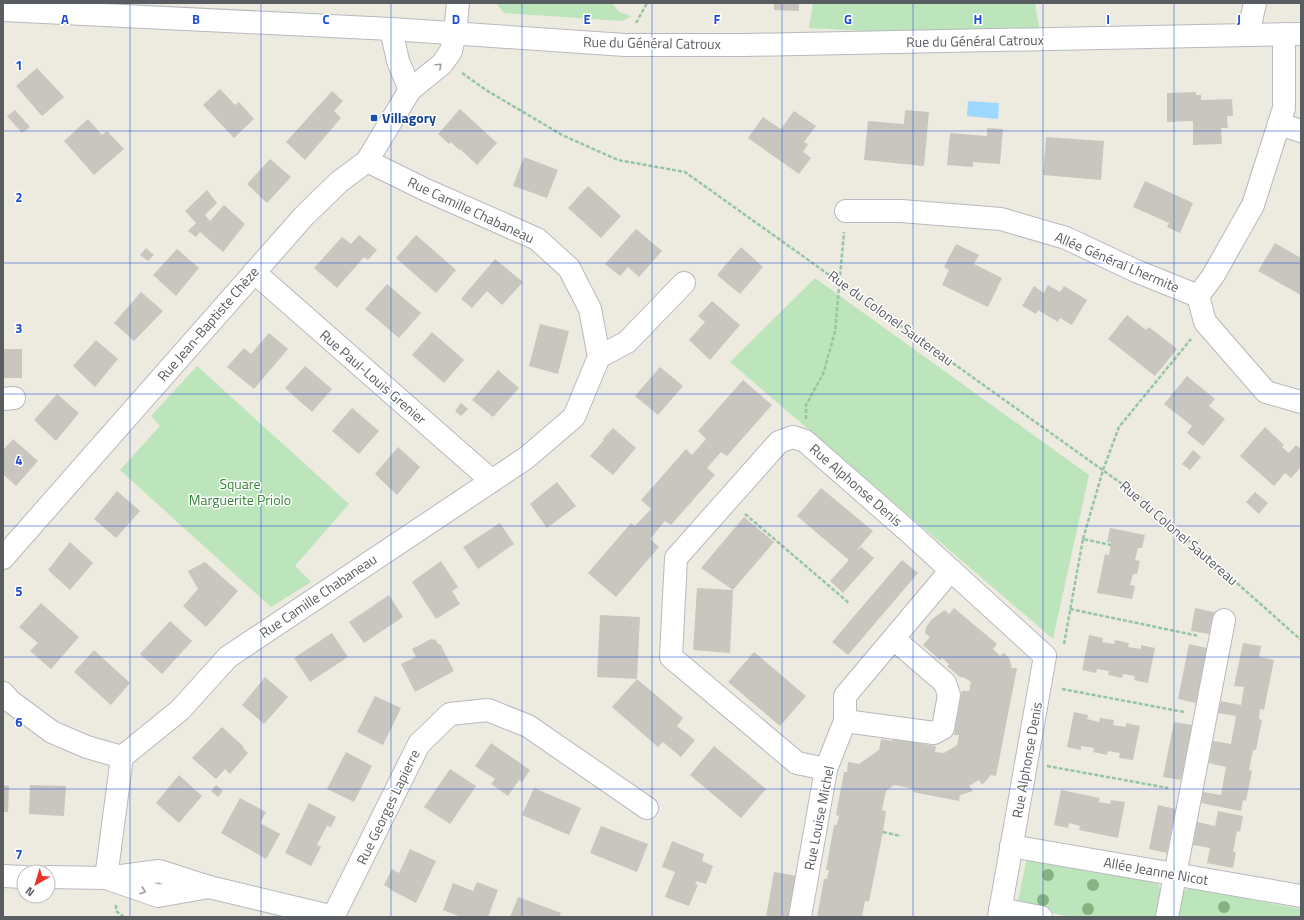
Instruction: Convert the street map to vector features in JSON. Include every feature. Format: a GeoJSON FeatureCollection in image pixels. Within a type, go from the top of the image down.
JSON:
{"type":"FeatureCollection","features":[{"type":"Feature","properties":{"kind":"street"},"geometry":{"type":"LineString","coordinates":[[455,33],[458,3]]}},
{"type":"Feature","properties":{"kind":"street"},"geometry":{"type":"LineString","coordinates":[[1248,35],[1255,3]]}},
{"type":"Feature","properties":{"kind":"street","name":"Rue du Général Catroux"},"geometry":{"type":"LineString","coordinates":[[3,10],[58,8],[625,45],[745,45],[1292,34]]}},
{"type":"Feature","properties":{"kind":"street"},"geometry":{"type":"LineString","coordinates":[[391,29],[398,61],[410,90]]}},
{"type":"Feature","properties":{"kind":"street","name":"Rue Jean-Baptiste Chèze"},"geometry":{"type":"LineString","coordinates":[[3,558],[304,216],[339,182],[367,161],[410,90],[442,64],[451,51],[455,33]]}},
{"type":"Feature","properties":{"kind":"street"},"geometry":{"type":"LineString","coordinates":[[1292,34],[1284,108],[1253,205],[1213,276],[1198,296],[1205,322],[1266,392],[1301,402]]}},
{"type":"Feature","properties":{"kind":"street"},"geometry":{"type":"LineString","coordinates":[[1279,124],[1301,131]]}},
{"type":"Feature","properties":{"kind":"street","name":"Rue Camille Chabaneau"},"geometry":{"type":"LineString","coordinates":[[122,757],[180,710],[228,656],[526,458],[574,417],[599,357],[590,309],[569,268],[537,239],[426,190],[367,161]]}},
{"type":"Feature","properties":{"kind":"street","name":"Allée Général Lhermite"},"geometry":{"type":"LineString","coordinates":[[846,211],[901,211],[1001,219],[1066,238],[1136,271],[1198,296]]}},
{"type":"Feature","properties":{"kind":"street","name":"Rue Paul-Louis Grenier"},"geometry":{"type":"LineString","coordinates":[[254,272],[492,481]]}},
{"type":"Feature","properties":{"kind":"street"},"geometry":{"type":"LineString","coordinates":[[599,357],[627,342],[684,283]]}},
{"type":"Feature","properties":{"kind":"street","name":"Rue Alphonse Denis"},"geometry":{"type":"LineString","coordinates":[[826,769],[797,763],[671,657],[676,558],[779,442],[793,437],[805,441],[951,570],[1045,656],[999,913]]}},
{"type":"Feature","properties":{"kind":"street","name":"Rue Louise Michel"},"geometry":{"type":"LineString","coordinates":[[800,917],[826,769],[845,721],[845,696],[951,570]]}},
{"type":"Feature","properties":{"kind":"street"},"geometry":{"type":"LineString","coordinates":[[1167,917],[1174,873],[1222,630]]}},
{"type":"Feature","properties":{"kind":"street"},"geometry":{"type":"LineString","coordinates":[[845,721],[934,733],[943,728],[949,695],[945,683],[894,639]]}},
{"type":"Feature","properties":{"kind":"street"},"geometry":{"type":"LineString","coordinates":[[3,693],[10,701],[52,732],[87,747],[122,757],[106,878]]}},
{"type":"Feature","properties":{"kind":"street","name":"Rue Georges Lapierre"},"geometry":{"type":"LineString","coordinates":[[333,917],[419,744],[450,714],[488,710],[528,726],[647,808]]}},
{"type":"Feature","properties":{"kind":"street","name":"Allée Jeanne Nicot"},"geometry":{"type":"LineString","coordinates":[[1011,846],[1301,896]]}},
{"type":"Feature","properties":{"kind":"street"},"geometry":{"type":"LineString","coordinates":[[3,876],[16,877]]}},
{"type":"Feature","properties":{"kind":"street"},"geometry":{"type":"LineString","coordinates":[[56,877],[106,878],[158,896],[209,887],[333,917]]}},
{"type":"Feature","properties":{"kind":"street"},"geometry":{"type":"LineString","coordinates":[[999,913],[1041,917]]}},
{"type":"Feature","properties":{"kind":"path","name":"Rue du Colonel Sautereau"},"geometry":{"type":"LineString","coordinates":[[442,64],[460,71],[486,90],[562,135],[611,157],[618,160],[686,172],[1139,496],[1301,640]]}},
{"type":"Feature","properties":{"kind":"path"},"geometry":{"type":"LineString","coordinates":[[805,441],[806,405],[823,374],[835,332],[846,211]]}},
{"type":"Feature","properties":{"kind":"path"},"geometry":{"type":"LineString","coordinates":[[1083,539],[1103,470],[1120,427],[1205,322]]}},
{"type":"Feature","properties":{"kind":"path"},"geometry":{"type":"LineString","coordinates":[[728,499],[849,603]]}},
{"type":"Feature","properties":{"kind":"path"},"geometry":{"type":"LineString","coordinates":[[1070,609],[1222,630]]}},
{"type":"Feature","properties":{"kind":"path"},"geometry":{"type":"LineString","coordinates":[[1055,688],[1205,716]]}},
{"type":"Feature","properties":{"kind":"path"},"geometry":{"type":"LineString","coordinates":[[1042,765],[1190,792]]}},
{"type":"Feature","properties":{"kind":"path"},"geometry":{"type":"LineString","coordinates":[[883,832],[901,836]]}},
{"type":"Feature","properties":{"kind":"green space"},"geometry":{"type":"Polygon","coordinates":[[[496,3],[612,3],[619,12],[632,16],[622,21],[504,13],[496,3]]]}},
{"type":"Feature","properties":{"kind":"green space"},"geometry":{"type":"Polygon","coordinates":[[[813,3],[1035,3],[1041,40],[809,28],[813,3]]]}},
{"type":"Feature","properties":{"kind":"green space"},"geometry":{"type":"Polygon","coordinates":[[[815,278],[1089,475],[1053,639],[730,362],[815,278]]]}},
{"type":"Feature","properties":{"kind":"green space","name":"Square Marguerite Priolo"},"geometry":{"type":"Polygon","coordinates":[[[197,366],[349,504],[295,566],[311,582],[271,607],[120,470],[160,426],[151,416],[197,366]]]}},
{"type":"Feature","properties":{"kind":"green space"},"geometry":{"type":"Polygon","coordinates":[[[1027,857],[1157,883],[1161,895],[1156,917],[1072,917],[1017,906],[1027,857]]]}},
{"type":"Feature","properties":{"kind":"green space"},"geometry":{"type":"Polygon","coordinates":[[[1188,888],[1301,909],[1301,917],[1176,917],[1181,893],[1188,888]]]}},
{"type":"Feature","properties":{"kind":"water"},"geometry":{"type":"Polygon","coordinates":[[[968,101],[999,103],[998,119],[967,116],[968,101]]]}},
{"type":"Feature","properties":{"kind":"building"},"geometry":{"type":"Polygon","coordinates":[[[774,3],[799,4],[799,11],[774,10],[774,3]]]}},
{"type":"Feature","properties":{"kind":"building"},"geometry":{"type":"Polygon","coordinates":[[[37,68],[64,97],[42,116],[16,86],[37,68]]]}},
{"type":"Feature","properties":{"kind":"building"},"geometry":{"type":"Polygon","coordinates":[[[220,89],[235,105],[239,102],[254,119],[234,138],[203,105],[220,89]]]}},
{"type":"Feature","properties":{"kind":"building"},"geometry":{"type":"Polygon","coordinates":[[[332,91],[343,101],[334,111],[341,118],[305,160],[286,142],[332,91]]]}},
{"type":"Feature","properties":{"kind":"building"},"geometry":{"type":"Polygon","coordinates":[[[1196,92],[1196,95],[1201,95],[1201,100],[1232,99],[1233,116],[1227,116],[1228,128],[1221,128],[1222,144],[1193,145],[1193,121],[1167,122],[1167,93],[1196,92]]]}},
{"type":"Feature","properties":{"kind":"building"},"geometry":{"type":"Polygon","coordinates":[[[460,109],[497,143],[477,165],[460,149],[459,150],[451,142],[449,144],[438,134],[460,109]]]}},
{"type":"Feature","properties":{"kind":"building"},"geometry":{"type":"Polygon","coordinates":[[[15,110],[30,127],[22,133],[7,116],[15,110]]]}},
{"type":"Feature","properties":{"kind":"building"},"geometry":{"type":"Polygon","coordinates":[[[905,110],[929,112],[924,166],[864,160],[868,121],[904,124],[905,110]]]}},
{"type":"Feature","properties":{"kind":"building"},"geometry":{"type":"Polygon","coordinates":[[[794,111],[816,126],[804,142],[808,144],[803,152],[811,158],[799,174],[748,138],[763,117],[781,129],[794,111]]]}},
{"type":"Feature","properties":{"kind":"building"},"geometry":{"type":"Polygon","coordinates":[[[88,119],[102,135],[107,131],[124,149],[94,175],[64,141],[88,119]]]}},
{"type":"Feature","properties":{"kind":"building"},"geometry":{"type":"Polygon","coordinates":[[[987,128],[1003,129],[1000,164],[973,162],[973,167],[947,165],[950,133],[987,136],[987,128]]]}},
{"type":"Feature","properties":{"kind":"building"},"geometry":{"type":"Polygon","coordinates":[[[1046,137],[1104,141],[1101,180],[1043,175],[1046,137]]]}},
{"type":"Feature","properties":{"kind":"building"},"geometry":{"type":"Polygon","coordinates":[[[524,157],[558,170],[547,198],[513,186],[524,157]]]}},
{"type":"Feature","properties":{"kind":"building"},"geometry":{"type":"Polygon","coordinates":[[[270,159],[291,177],[267,203],[247,184],[270,159]]]}},
{"type":"Feature","properties":{"kind":"building"},"geometry":{"type":"Polygon","coordinates":[[[1145,181],[1193,203],[1180,233],[1167,227],[1169,223],[1133,207],[1145,181]]]}},
{"type":"Feature","properties":{"kind":"building"},"geometry":{"type":"Polygon","coordinates":[[[588,186],[621,216],[601,238],[568,208],[588,186]]]}},
{"type":"Feature","properties":{"kind":"building"},"geometry":{"type":"Polygon","coordinates":[[[207,190],[217,203],[205,215],[210,221],[224,205],[245,224],[223,252],[200,232],[196,237],[188,231],[196,223],[185,211],[207,190]]]}},
{"type":"Feature","properties":{"kind":"building"},"geometry":{"type":"Polygon","coordinates":[[[636,229],[662,251],[639,277],[628,267],[620,276],[605,264],[636,229]]]}},
{"type":"Feature","properties":{"kind":"building"},"geometry":{"type":"Polygon","coordinates":[[[359,235],[377,250],[368,260],[364,257],[337,288],[314,268],[342,237],[351,244],[359,235]]]}},
{"type":"Feature","properties":{"kind":"building"},"geometry":{"type":"Polygon","coordinates":[[[416,235],[456,270],[436,293],[396,258],[416,235]]]}},
{"type":"Feature","properties":{"kind":"building"},"geometry":{"type":"Polygon","coordinates":[[[1275,243],[1301,258],[1301,295],[1258,271],[1275,243]]]}},
{"type":"Feature","properties":{"kind":"building"},"geometry":{"type":"Polygon","coordinates":[[[956,244],[979,255],[974,264],[1002,278],[988,307],[942,285],[949,270],[944,267],[956,244]]]}},
{"type":"Feature","properties":{"kind":"building"},"geometry":{"type":"Polygon","coordinates":[[[741,247],[763,267],[740,294],[717,275],[741,247]]]}},
{"type":"Feature","properties":{"kind":"building"},"geometry":{"type":"Polygon","coordinates":[[[146,248],[154,255],[148,261],[140,255],[146,248]]]}},
{"type":"Feature","properties":{"kind":"building"},"geometry":{"type":"Polygon","coordinates":[[[177,249],[199,268],[176,296],[153,275],[177,249]]]}},
{"type":"Feature","properties":{"kind":"building"},"geometry":{"type":"Polygon","coordinates":[[[495,259],[523,282],[502,305],[487,291],[472,308],[461,299],[495,259]]]}},
{"type":"Feature","properties":{"kind":"building"},"geometry":{"type":"Polygon","coordinates":[[[387,284],[421,313],[399,338],[365,309],[387,284]]]}},
{"type":"Feature","properties":{"kind":"building"},"geometry":{"type":"Polygon","coordinates":[[[1048,285],[1060,292],[1064,286],[1087,300],[1072,325],[1060,318],[1058,322],[1038,310],[1036,314],[1022,306],[1034,286],[1044,293],[1048,285]]]}},
{"type":"Feature","properties":{"kind":"building"},"geometry":{"type":"Polygon","coordinates":[[[141,292],[163,311],[134,341],[114,323],[141,292]]]}},
{"type":"Feature","properties":{"kind":"building"},"geometry":{"type":"Polygon","coordinates":[[[712,301],[740,325],[710,360],[689,340],[705,322],[698,316],[712,301]]]}},
{"type":"Feature","properties":{"kind":"building"},"geometry":{"type":"Polygon","coordinates":[[[1127,315],[1146,330],[1149,327],[1177,349],[1155,376],[1108,339],[1127,315]]]}},
{"type":"Feature","properties":{"kind":"building"},"geometry":{"type":"Polygon","coordinates":[[[540,324],[569,331],[558,374],[529,366],[540,324]]]}},
{"type":"Feature","properties":{"kind":"building"},"geometry":{"type":"Polygon","coordinates":[[[432,332],[464,360],[444,383],[412,355],[432,332]]]}},
{"type":"Feature","properties":{"kind":"building"},"geometry":{"type":"Polygon","coordinates":[[[269,333],[288,349],[254,389],[227,367],[244,348],[251,354],[269,333]]]}},
{"type":"Feature","properties":{"kind":"building"},"geometry":{"type":"Polygon","coordinates":[[[96,340],[118,359],[95,387],[73,366],[96,340]]]}},
{"type":"Feature","properties":{"kind":"building"},"geometry":{"type":"Polygon","coordinates":[[[3,349],[22,349],[22,378],[3,378],[3,349]]]}},
{"type":"Feature","properties":{"kind":"building"},"geometry":{"type":"Polygon","coordinates":[[[305,366],[332,389],[312,412],[285,388],[305,366]]]}},
{"type":"Feature","properties":{"kind":"building"},"geometry":{"type":"Polygon","coordinates":[[[660,367],[683,386],[658,415],[635,396],[660,367]]]}},
{"type":"Feature","properties":{"kind":"building"},"geometry":{"type":"Polygon","coordinates":[[[498,370],[519,388],[493,417],[472,400],[498,370]]]}},
{"type":"Feature","properties":{"kind":"building"},"geometry":{"type":"Polygon","coordinates":[[[1187,376],[1215,399],[1209,406],[1225,419],[1203,446],[1187,433],[1192,426],[1164,404],[1187,376]]]}},
{"type":"Feature","properties":{"kind":"building"},"geometry":{"type":"Polygon","coordinates":[[[743,380],[772,405],[727,456],[721,452],[707,468],[715,475],[671,525],[665,521],[650,539],[659,547],[616,597],[588,573],[631,523],[635,526],[651,509],[641,500],[686,449],[692,455],[706,439],[698,431],[743,380]]]}},
{"type":"Feature","properties":{"kind":"building"},"geometry":{"type":"Polygon","coordinates":[[[57,394],[79,413],[56,441],[34,420],[57,394]]]}},
{"type":"Feature","properties":{"kind":"building"},"geometry":{"type":"Polygon","coordinates":[[[461,403],[468,409],[461,416],[455,411],[461,403]]]}},
{"type":"Feature","properties":{"kind":"building"},"geometry":{"type":"Polygon","coordinates":[[[352,408],[379,431],[359,454],[332,431],[352,408]]]}},
{"type":"Feature","properties":{"kind":"building"},"geometry":{"type":"Polygon","coordinates":[[[1265,427],[1284,445],[1282,447],[1289,453],[1296,445],[1301,449],[1301,467],[1291,478],[1285,473],[1274,486],[1240,456],[1265,427]]]}},
{"type":"Feature","properties":{"kind":"building"},"geometry":{"type":"Polygon","coordinates":[[[613,428],[636,448],[613,475],[590,456],[613,428]]]}},
{"type":"Feature","properties":{"kind":"building"},"geometry":{"type":"Polygon","coordinates":[[[13,439],[38,461],[16,486],[3,474],[3,450],[13,439]]]}},
{"type":"Feature","properties":{"kind":"building"},"geometry":{"type":"Polygon","coordinates":[[[398,447],[420,467],[397,495],[375,474],[398,447]]]}},
{"type":"Feature","properties":{"kind":"building"},"geometry":{"type":"Polygon","coordinates":[[[1193,450],[1201,457],[1190,470],[1182,464],[1193,450]]]}},
{"type":"Feature","properties":{"kind":"building"},"geometry":{"type":"Polygon","coordinates":[[[557,482],[576,506],[547,528],[530,504],[557,482]]]}},
{"type":"Feature","properties":{"kind":"building"},"geometry":{"type":"Polygon","coordinates":[[[821,488],[873,531],[856,551],[861,547],[874,558],[843,593],[830,581],[849,560],[797,516],[821,488]]]}},
{"type":"Feature","properties":{"kind":"building"},"geometry":{"type":"Polygon","coordinates":[[[117,491],[140,511],[116,538],[94,519],[117,491]]]}},
{"type":"Feature","properties":{"kind":"building"},"geometry":{"type":"Polygon","coordinates":[[[1255,492],[1268,503],[1259,514],[1246,502],[1255,492]]]}},
{"type":"Feature","properties":{"kind":"building"},"geometry":{"type":"Polygon","coordinates":[[[744,517],[774,542],[733,590],[701,568],[744,517]]]}},
{"type":"Feature","properties":{"kind":"building"},"geometry":{"type":"Polygon","coordinates":[[[500,523],[514,544],[478,569],[463,547],[500,523]]]}},
{"type":"Feature","properties":{"kind":"building"},"geometry":{"type":"Polygon","coordinates":[[[1110,528],[1145,535],[1142,548],[1138,548],[1135,560],[1140,561],[1137,574],[1133,574],[1130,585],[1135,586],[1132,599],[1097,593],[1105,554],[1109,555],[1111,542],[1107,542],[1110,528]]]}},
{"type":"Feature","properties":{"kind":"building"},"geometry":{"type":"Polygon","coordinates":[[[70,542],[93,563],[70,590],[48,570],[70,542]]]}},
{"type":"Feature","properties":{"kind":"building"},"geometry":{"type":"Polygon","coordinates":[[[902,560],[918,573],[848,655],[832,642],[902,560]]]}},
{"type":"Feature","properties":{"kind":"building"},"geometry":{"type":"Polygon","coordinates":[[[441,561],[458,587],[452,591],[460,604],[436,619],[412,582],[441,561]]]}},
{"type":"Feature","properties":{"kind":"building"},"geometry":{"type":"Polygon","coordinates":[[[205,562],[238,591],[206,627],[183,606],[198,589],[188,571],[205,562]]]}},
{"type":"Feature","properties":{"kind":"building"},"geometry":{"type":"Polygon","coordinates":[[[697,588],[733,590],[730,653],[693,650],[697,588]]]}},
{"type":"Feature","properties":{"kind":"building"},"geometry":{"type":"Polygon","coordinates":[[[389,595],[403,617],[364,643],[349,622],[389,595]]]}},
{"type":"Feature","properties":{"kind":"building"},"geometry":{"type":"Polygon","coordinates":[[[41,603],[79,637],[51,669],[30,651],[38,643],[19,627],[41,603]]]}},
{"type":"Feature","properties":{"kind":"building"},"geometry":{"type":"Polygon","coordinates":[[[954,608],[997,644],[993,649],[1000,656],[1004,653],[1009,658],[1012,668],[1017,668],[996,776],[991,775],[982,785],[979,780],[969,786],[973,791],[960,795],[959,801],[913,792],[914,789],[894,785],[886,791],[882,810],[886,811],[883,832],[869,902],[865,901],[862,917],[817,917],[824,879],[827,879],[829,870],[826,870],[834,825],[837,825],[839,816],[836,815],[844,772],[847,772],[848,762],[859,764],[879,750],[881,739],[892,741],[893,739],[936,746],[935,752],[944,753],[957,745],[959,735],[954,735],[962,691],[969,691],[971,682],[960,677],[947,666],[949,664],[942,658],[940,660],[923,645],[930,637],[925,633],[926,627],[932,619],[945,610],[949,614],[954,608]]]}},
{"type":"Feature","properties":{"kind":"building"},"geometry":{"type":"Polygon","coordinates":[[[1195,608],[1214,612],[1209,634],[1191,631],[1195,608]]]}},
{"type":"Feature","properties":{"kind":"building"},"geometry":{"type":"Polygon","coordinates":[[[600,615],[640,617],[637,679],[597,677],[600,615]]]}},
{"type":"Feature","properties":{"kind":"building"},"geometry":{"type":"Polygon","coordinates":[[[170,621],[192,641],[162,674],[140,654],[170,621]]]}},
{"type":"Feature","properties":{"kind":"building"},"geometry":{"type":"Polygon","coordinates":[[[332,633],[348,657],[310,682],[294,658],[332,633]]]}},
{"type":"Feature","properties":{"kind":"building"},"geometry":{"type":"Polygon","coordinates":[[[1089,635],[1103,638],[1102,642],[1114,644],[1115,640],[1129,643],[1128,647],[1141,649],[1141,645],[1155,648],[1148,683],[1134,680],[1135,676],[1123,674],[1122,678],[1108,675],[1109,671],[1097,669],[1096,673],[1082,670],[1089,635]]]}},
{"type":"Feature","properties":{"kind":"building"},"geometry":{"type":"Polygon","coordinates":[[[431,639],[436,640],[438,644],[440,644],[454,671],[415,692],[401,664],[416,657],[412,649],[431,639]]]}},
{"type":"Feature","properties":{"kind":"building"},"geometry":{"type":"Polygon","coordinates":[[[1243,643],[1261,646],[1259,657],[1274,660],[1264,710],[1260,709],[1259,719],[1262,720],[1256,750],[1253,750],[1249,770],[1252,771],[1246,801],[1243,800],[1241,811],[1201,803],[1203,792],[1221,795],[1226,767],[1209,763],[1213,741],[1231,744],[1236,716],[1218,713],[1221,701],[1241,705],[1244,687],[1234,686],[1243,643]]]}},
{"type":"Feature","properties":{"kind":"building"},"geometry":{"type":"Polygon","coordinates":[[[1189,644],[1207,648],[1196,703],[1178,699],[1189,644]]]}},
{"type":"Feature","properties":{"kind":"building"},"geometry":{"type":"Polygon","coordinates":[[[94,650],[130,683],[111,705],[74,672],[94,650]]]}},
{"type":"Feature","properties":{"kind":"building"},"geometry":{"type":"Polygon","coordinates":[[[754,652],[806,696],[780,726],[728,682],[754,652]]]}},
{"type":"Feature","properties":{"kind":"building"},"geometry":{"type":"Polygon","coordinates":[[[265,677],[288,697],[264,724],[242,705],[265,677]]]}},
{"type":"Feature","properties":{"kind":"building"},"geometry":{"type":"Polygon","coordinates":[[[637,679],[683,718],[677,726],[695,740],[681,757],[663,742],[658,747],[612,707],[637,679]]]}},
{"type":"Feature","properties":{"kind":"building"},"geometry":{"type":"Polygon","coordinates":[[[375,696],[401,708],[383,745],[357,732],[375,696]]]}},
{"type":"Feature","properties":{"kind":"building"},"geometry":{"type":"Polygon","coordinates":[[[1074,712],[1088,715],[1087,719],[1099,722],[1100,718],[1114,720],[1113,725],[1126,727],[1126,723],[1140,726],[1133,760],[1119,758],[1120,753],[1108,751],[1107,755],[1093,752],[1094,748],[1081,746],[1081,750],[1067,747],[1074,712]]]}},
{"type":"Feature","properties":{"kind":"building"},"geometry":{"type":"Polygon","coordinates":[[[1174,722],[1192,725],[1181,780],[1163,777],[1174,722]]]}},
{"type":"Feature","properties":{"kind":"building"},"geometry":{"type":"Polygon","coordinates":[[[222,727],[244,747],[243,748],[248,753],[230,774],[225,769],[216,779],[192,758],[222,727]]]}},
{"type":"Feature","properties":{"kind":"building"},"geometry":{"type":"Polygon","coordinates":[[[491,743],[530,770],[522,782],[519,780],[508,796],[491,784],[495,779],[475,766],[491,743]]]}},
{"type":"Feature","properties":{"kind":"building"},"geometry":{"type":"Polygon","coordinates":[[[714,746],[766,789],[741,818],[690,775],[714,746]]]}},
{"type":"Feature","properties":{"kind":"building"},"geometry":{"type":"Polygon","coordinates":[[[346,752],[372,766],[354,802],[327,789],[346,752]]]}},
{"type":"Feature","properties":{"kind":"building"},"geometry":{"type":"Polygon","coordinates":[[[450,769],[476,786],[450,824],[424,807],[450,769]]]}},
{"type":"Feature","properties":{"kind":"building"},"geometry":{"type":"Polygon","coordinates":[[[179,775],[202,796],[179,823],[156,803],[179,775]]]}},
{"type":"Feature","properties":{"kind":"building"},"geometry":{"type":"Polygon","coordinates":[[[3,785],[9,786],[8,812],[3,812],[3,785]]]}},
{"type":"Feature","properties":{"kind":"building"},"geometry":{"type":"Polygon","coordinates":[[[30,785],[66,786],[64,816],[29,814],[30,785]]]}},
{"type":"Feature","properties":{"kind":"building"},"geometry":{"type":"Polygon","coordinates":[[[216,785],[223,791],[218,797],[211,791],[216,785]]]}},
{"type":"Feature","properties":{"kind":"building"},"geometry":{"type":"Polygon","coordinates":[[[534,788],[581,808],[569,835],[522,815],[534,788]]]}},
{"type":"Feature","properties":{"kind":"building"},"geometry":{"type":"Polygon","coordinates":[[[1061,790],[1100,798],[1099,802],[1110,804],[1111,800],[1125,802],[1118,838],[1079,830],[1080,826],[1069,823],[1068,828],[1054,825],[1061,790]]]}},
{"type":"Feature","properties":{"kind":"building"},"geometry":{"type":"Polygon","coordinates":[[[240,798],[266,812],[260,823],[280,834],[266,859],[221,833],[240,798]]]}},
{"type":"Feature","properties":{"kind":"building"},"geometry":{"type":"Polygon","coordinates":[[[309,803],[336,817],[331,827],[327,826],[317,845],[321,847],[311,866],[285,853],[309,803]]]}},
{"type":"Feature","properties":{"kind":"building"},"geometry":{"type":"Polygon","coordinates":[[[1158,805],[1176,809],[1167,853],[1149,849],[1158,805]]]}},
{"type":"Feature","properties":{"kind":"building"},"geometry":{"type":"Polygon","coordinates":[[[1218,811],[1243,816],[1240,832],[1237,831],[1233,852],[1236,852],[1233,868],[1207,863],[1210,848],[1193,845],[1197,822],[1215,826],[1218,811]]]}},
{"type":"Feature","properties":{"kind":"building"},"geometry":{"type":"Polygon","coordinates":[[[601,826],[648,844],[637,872],[590,853],[601,826]]]}},
{"type":"Feature","properties":{"kind":"building"},"geometry":{"type":"Polygon","coordinates":[[[672,841],[704,854],[702,861],[713,866],[706,884],[697,881],[695,884],[698,885],[689,906],[665,897],[675,872],[662,867],[672,841]]]}},
{"type":"Feature","properties":{"kind":"building"},"geometry":{"type":"Polygon","coordinates":[[[410,849],[436,861],[416,903],[384,885],[392,869],[399,873],[410,849]]]}},
{"type":"Feature","properties":{"kind":"building"},"geometry":{"type":"Polygon","coordinates":[[[774,872],[797,876],[789,917],[766,917],[774,872]]]}},
{"type":"Feature","properties":{"kind":"building"},"geometry":{"type":"Polygon","coordinates":[[[477,882],[498,890],[488,917],[461,917],[443,910],[453,883],[473,891],[477,882]]]}},
{"type":"Feature","properties":{"kind":"building"},"geometry":{"type":"Polygon","coordinates":[[[518,897],[561,913],[559,917],[510,917],[518,897]]]}},
{"type":"Feature","properties":{"kind":"place","name":"Villagory"},"geometry":{"type":"Point","coordinates":[374,118]}}]}
